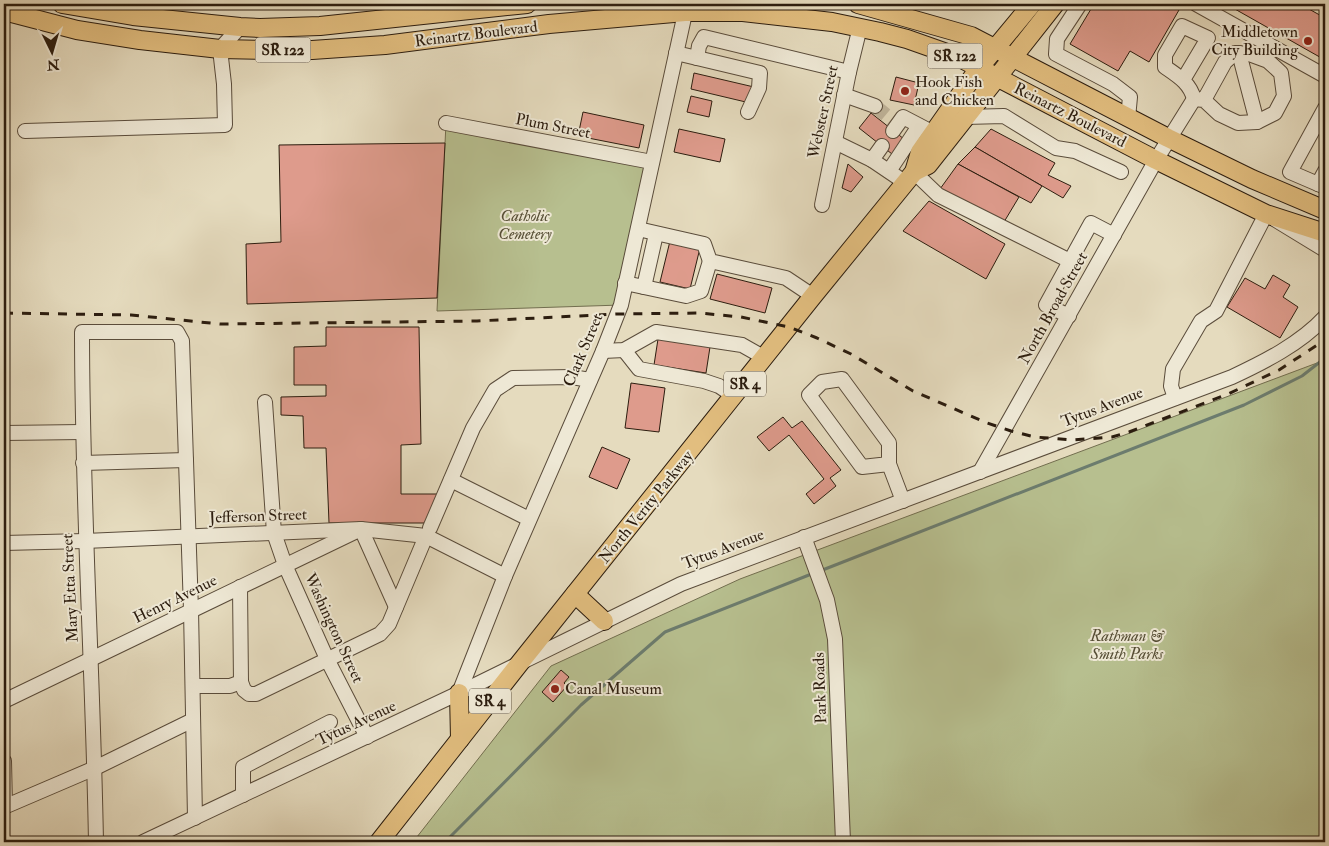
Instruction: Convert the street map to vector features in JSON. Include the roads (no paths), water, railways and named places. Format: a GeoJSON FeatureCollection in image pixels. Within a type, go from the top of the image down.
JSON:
{"type":"FeatureCollection","features":[{"type":"Feature","properties":{"kind":"main road","name":"Reinartz Boulevard"},"geometry":{"type":"LineString","coordinates":[[62,4],[133,16],[240,28],[320,26],[527,4]]}},
{"type":"Feature","properties":{"kind":"main road","name":"Reinartz Boulevard"},"geometry":{"type":"LineString","coordinates":[[858,4],[971,36],[1168,138],[1252,179],[1325,210]]}},
{"type":"Feature","properties":{"kind":"main road","name":"SR 4"},"geometry":{"type":"LineString","coordinates":[[996,48],[1032,4]]}},
{"type":"Feature","properties":{"kind":"main road","name":"SR 4"},"geometry":{"type":"LineString","coordinates":[[996,77],[1055,4]]}},
{"type":"Feature","properties":{"kind":"main road","name":"Reinartz Boulevard"},"geometry":{"type":"LineString","coordinates":[[4,11],[108,36],[220,48],[312,50],[386,45],[686,8],[743,12],[860,27],[937,49],[979,68],[1156,160],[1266,214],[1325,233]]}},
{"type":"Feature","properties":{"kind":"main road","name":"North Verity Parkway"},"geometry":{"type":"LineString","coordinates":[[910,178],[926,129],[996,48]]}},
{"type":"Feature","properties":{"kind":"main road","name":"North Verity Parkway"},"geometry":{"type":"LineString","coordinates":[[379,842],[813,296],[910,178],[928,165],[996,77]]}},
{"type":"Feature","properties":{"kind":"main road"},"geometry":{"type":"LineString","coordinates":[[575,594],[604,621]]}},
{"type":"Feature","properties":{"kind":"main road"},"geometry":{"type":"LineString","coordinates":[[460,693],[460,739]]}},
{"type":"Feature","properties":{"kind":"street"},"geometry":{"type":"LineString","coordinates":[[1080,4],[1057,39],[1056,54],[1113,84],[1130,97],[1128,118]]}},
{"type":"Feature","properties":{"kind":"street"},"geometry":{"type":"LineString","coordinates":[[1196,4],[1325,76]]}},
{"type":"Feature","properties":{"kind":"street","name":"Clark Street"},"geometry":{"type":"LineString","coordinates":[[460,693],[505,576],[621,304],[686,8]]}},
{"type":"Feature","properties":{"kind":"street","name":"Webster Street"},"geometry":{"type":"LineString","coordinates":[[822,205],[860,27]]}},
{"type":"Feature","properties":{"kind":"street"},"geometry":{"type":"LineString","coordinates":[[25,131],[225,125],[224,84],[220,48],[240,28]]}},
{"type":"Feature","properties":{"kind":"street"},"geometry":{"type":"LineString","coordinates":[[697,58],[699,46],[704,38],[849,72]]}},
{"type":"Feature","properties":{"kind":"street"},"geometry":{"type":"LineString","coordinates":[[734,67],[740,46]]}},
{"type":"Feature","properties":{"kind":"street"},"geometry":{"type":"LineString","coordinates":[[748,112],[759,88],[760,73],[767,52]]}},
{"type":"Feature","properties":{"kind":"street"},"geometry":{"type":"LineString","coordinates":[[676,53],[760,73]]}},
{"type":"Feature","properties":{"kind":"street","name":"North Broad Street"},"geometry":{"type":"LineString","coordinates":[[980,472],[1168,138],[1225,62],[1234,53],[1240,53]]}},
{"type":"Feature","properties":{"kind":"street"},"geometry":{"type":"LineString","coordinates":[[1183,80],[1199,99],[1219,114],[1238,123],[1257,122],[1275,113],[1284,96],[1281,73],[1268,61],[1250,54],[1240,53],[1257,122]]}},
{"type":"Feature","properties":{"kind":"street"},"geometry":{"type":"LineString","coordinates":[[844,95],[875,106]]}},
{"type":"Feature","properties":{"kind":"street"},"geometry":{"type":"LineString","coordinates":[[1325,108],[1290,172],[1322,186],[1325,171]]}},
{"type":"Feature","properties":{"kind":"street"},"geometry":{"type":"LineString","coordinates":[[965,117],[1004,116],[1056,148],[1076,150],[1121,172]]}},
{"type":"Feature","properties":{"kind":"street"},"geometry":{"type":"LineString","coordinates":[[888,171],[905,149],[926,129],[903,117],[894,126]]}},
{"type":"Feature","properties":{"kind":"street","name":"Plum Street"},"geometry":{"type":"LineString","coordinates":[[446,123],[652,162]]}},
{"type":"Feature","properties":{"kind":"street"},"geometry":{"type":"LineString","coordinates":[[835,142],[872,160],[888,171],[910,178],[938,195],[1070,261]]}},
{"type":"Feature","properties":{"kind":"street"},"geometry":{"type":"LineString","coordinates":[[872,160],[882,146]]}},
{"type":"Feature","properties":{"kind":"street"},"geometry":{"type":"LineString","coordinates":[[1175,398],[1171,386],[1173,369],[1201,321],[1216,311],[1266,214],[1325,250]]}},
{"type":"Feature","properties":{"kind":"street"},"geometry":{"type":"LineString","coordinates":[[1069,316],[1046,305],[1091,222],[1114,235]]}},
{"type":"Feature","properties":{"kind":"street"},"geometry":{"type":"LineString","coordinates":[[625,283],[686,296],[702,291],[710,261],[704,244],[638,229]]}},
{"type":"Feature","properties":{"kind":"street"},"geometry":{"type":"LineString","coordinates":[[644,287],[656,234]]}},
{"type":"Feature","properties":{"kind":"street"},"geometry":{"type":"LineString","coordinates":[[710,261],[786,278],[813,296]]}},
{"type":"Feature","properties":{"kind":"street","name":"Tytus Avenue"},"geometry":{"type":"LineString","coordinates":[[143,842],[460,693],[681,584],[1253,368],[1301,338],[1325,317]]}},
{"type":"Feature","properties":{"kind":"street","name":"Mary Etta Street"},"geometry":{"type":"LineString","coordinates":[[96,842],[95,768],[82,432],[82,332],[177,332],[182,341],[186,460]]}},
{"type":"Feature","properties":{"kind":"street"},"geometry":{"type":"LineString","coordinates":[[603,350],[624,350],[656,332],[742,345],[765,358]]}},
{"type":"Feature","properties":{"kind":"street"},"geometry":{"type":"LineString","coordinates":[[624,350],[639,369],[704,381],[719,386],[734,396]]}},
{"type":"Feature","properties":{"kind":"street"},"geometry":{"type":"LineString","coordinates":[[240,587],[241,682],[244,690],[249,694],[256,694],[380,634],[389,624],[473,428],[494,390],[513,378],[572,377],[590,380]]}},
{"type":"Feature","properties":{"kind":"street"},"geometry":{"type":"LineString","coordinates":[[889,464],[862,467],[809,395],[822,382],[842,379],[889,443],[889,464],[903,501]]}},
{"type":"Feature","properties":{"kind":"street","name":"Washington Street"},"geometry":{"type":"LineString","coordinates":[[265,402],[274,533],[285,566],[327,659],[367,737]]}},
{"type":"Feature","properties":{"kind":"street"},"geometry":{"type":"LineString","coordinates":[[4,434],[82,432]]}},
{"type":"Feature","properties":{"kind":"street"},"geometry":{"type":"LineString","coordinates":[[83,463],[186,460],[192,610],[195,818]]}},
{"type":"Feature","properties":{"kind":"street"},"geometry":{"type":"LineString","coordinates":[[451,480],[529,519]]}},
{"type":"Feature","properties":{"kind":"street"},"geometry":{"type":"LineString","coordinates":[[361,529],[396,607]]}},
{"type":"Feature","properties":{"kind":"street","name":"Jefferson Street"},"geometry":{"type":"LineString","coordinates":[[4,543],[361,529],[428,532],[505,576]]}},
{"type":"Feature","properties":{"kind":"street","name":"Henry Avenue"},"geometry":{"type":"LineString","coordinates":[[4,701],[361,529]]}},
{"type":"Feature","properties":{"kind":"street","name":"Park Roads"},"geometry":{"type":"LineString","coordinates":[[804,537],[826,600],[835,639],[843,842]]}},
{"type":"Feature","properties":{"kind":"street"},"geometry":{"type":"LineString","coordinates":[[193,686],[230,686],[241,682]]}},
{"type":"Feature","properties":{"kind":"street"},"geometry":{"type":"LineString","coordinates":[[4,761],[5,807],[95,768],[193,720]]}},
{"type":"Feature","properties":{"kind":"street"},"geometry":{"type":"LineString","coordinates":[[243,795],[243,767],[330,722]]}},
{"type":"Feature","properties":{"kind":"waterway"},"geometry":{"type":"LineString","coordinates":[[820,571],[1244,405],[1302,376],[1325,358]]}},
{"type":"Feature","properties":{"kind":"waterway"},"geometry":{"type":"LineString","coordinates":[[445,842],[581,705],[665,632],[814,573]]}},
{"type":"Feature","properties":{"kind":"tunnel"},"geometry":{"type":"LineString","coordinates":[[875,106],[893,121]]}},
{"type":"Feature","properties":{"kind":"railway"},"geometry":{"type":"LineString","coordinates":[[4,313],[131,315],[220,324],[477,321],[617,314],[699,313],[741,317],[789,327],[817,338],[851,354],[913,391],[987,423],[1035,437],[1072,440],[1112,437],[1129,432],[1228,394],[1279,370],[1325,340]]}},
{"type":"Feature","properties":{"kind":"place","name":"Middletown City Building"},"geometry":{"type":"Point","coordinates":[1308,41]}},
{"type":"Feature","properties":{"kind":"place","name":"Hook Fish and Chicken"},"geometry":{"type":"Point","coordinates":[905,91]}},
{"type":"Feature","properties":{"kind":"place","name":"Canal Museum"},"geometry":{"type":"Point","coordinates":[555,689]}},
{"type":"Feature","properties":{"kind":"park label","name":"Catholic Cemetery"},"geometry":{"type":"Point","coordinates":[525,225]}},
{"type":"Feature","properties":{"kind":"park label","name":"Rathman & Smith Parks"},"geometry":{"type":"Point","coordinates":[1127,645]}}]}
